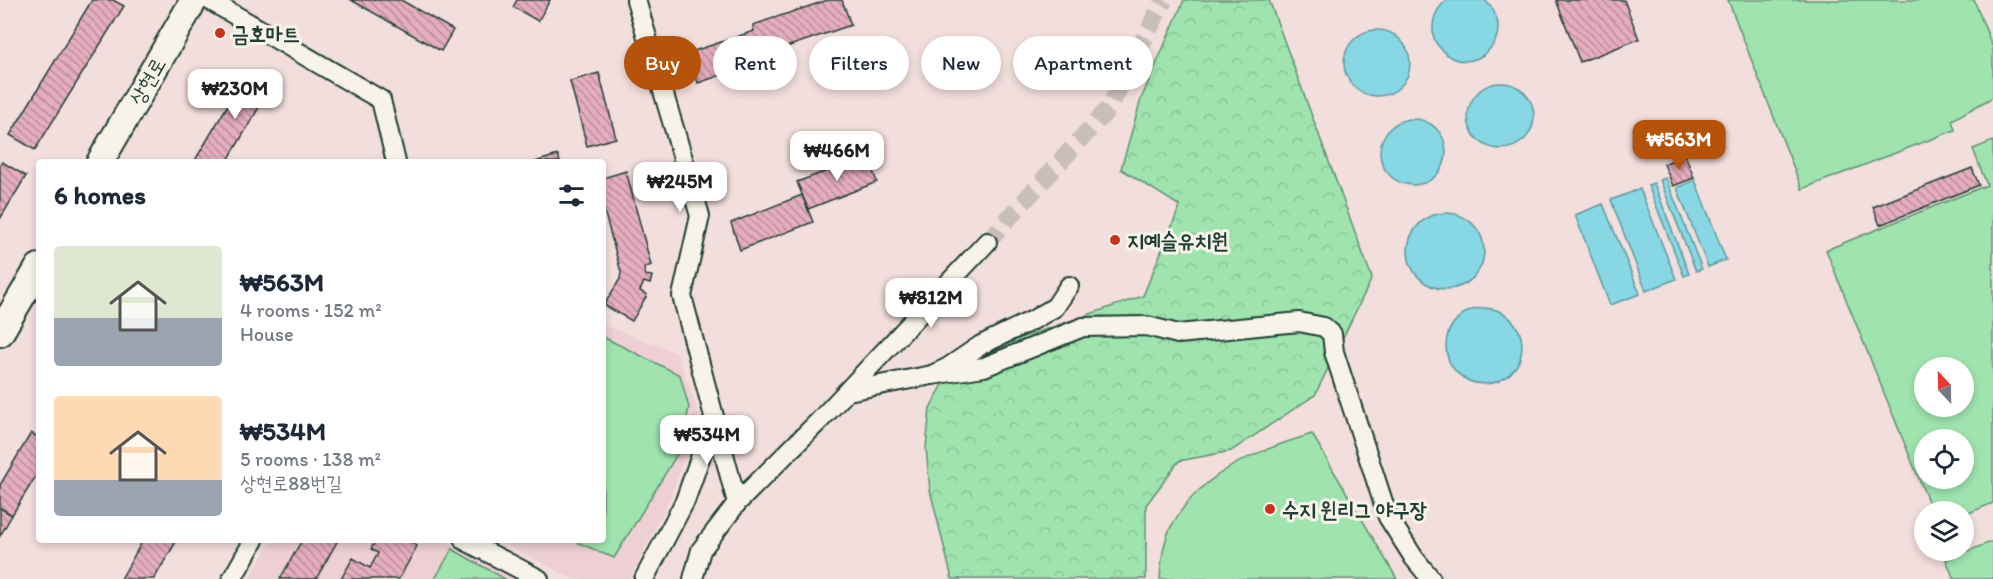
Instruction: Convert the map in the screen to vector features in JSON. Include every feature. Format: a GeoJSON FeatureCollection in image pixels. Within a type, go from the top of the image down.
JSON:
{"type":"FeatureCollection","features":[{"type":"Feature","properties":{"kind":"street","name":"상현로"},"geometry":{"type":"LineString","coordinates":[[102,159],[194,0]]}},
{"type":"Feature","properties":{"kind":"street"},"geometry":{"type":"LineString","coordinates":[[209,0],[381,100],[395,159]]}},
{"type":"Feature","properties":{"kind":"street"},"geometry":{"type":"LineString","coordinates":[[636,0],[700,216],[682,296],[737,503]]}},
{"type":"Feature","properties":{"kind":"street"},"geometry":{"type":"LineString","coordinates":[[693,579],[701,550],[737,503],[848,391],[987,242]]}},
{"type":"Feature","properties":{"kind":"street"},"geometry":{"type":"LineString","coordinates":[[0,333],[36,272]]}},
{"type":"Feature","properties":{"kind":"street"},"geometry":{"type":"LineString","coordinates":[[932,375],[947,368],[981,345],[1055,307],[1069,286]]}},
{"type":"Feature","properties":{"kind":"street"},"geometry":{"type":"LineString","coordinates":[[848,391],[984,367],[1083,327],[1147,326],[1178,334],[1299,322],[1324,327],[1332,334],[1334,352],[1388,517],[1414,558],[1431,579]]}},
{"type":"Feature","properties":{"kind":"street"},"geometry":{"type":"LineString","coordinates":[[644,579],[686,501],[714,418]]}},
{"type":"Feature","properties":{"kind":"street"},"geometry":{"type":"LineString","coordinates":[[231,579],[252,543]]}},
{"type":"Feature","properties":{"kind":"street"},"geometry":{"type":"LineString","coordinates":[[470,543],[539,579]]}},
{"type":"Feature","properties":{"kind":"shaded area"},"geometry":{"type":"Polygon","coordinates":[[[606,326],[677,353],[699,415],[670,498],[630,579],[574,579],[502,543],[606,543],[606,326]]]}},
{"type":"Feature","properties":{"kind":"shaded area"},"geometry":{"type":"Polygon","coordinates":[[[270,543],[448,543],[518,579],[250,579],[270,543]]]}},
{"type":"Feature","properties":{"kind":"green space"},"geometry":{"type":"Polygon","coordinates":[[[1184,0],[1269,0],[1372,278],[1315,395],[1231,451],[1179,461],[1146,505],[1146,579],[952,579],[930,490],[926,448],[930,408],[946,379],[979,357],[1023,337],[1143,296],[1180,206],[1121,169],[1141,99],[1145,90],[1153,90],[1153,71],[1184,0]]]}},
{"type":"Feature","properties":{"kind":"green space"},"geometry":{"type":"Polygon","coordinates":[[[1728,0],[1974,0],[1993,48],[1993,97],[1952,120],[1955,130],[1802,189],[1728,0]]]}},
{"type":"Feature","properties":{"kind":"green space"},"geometry":{"type":"Polygon","coordinates":[[[1993,141],[1993,503],[1974,511],[1974,501],[1928,501],[1923,489],[1974,489],[1974,429],[1914,429],[1914,467],[1826,250],[1987,185],[1973,149],[1993,141]]]}},
{"type":"Feature","properties":{"kind":"green space"},"geometry":{"type":"Polygon","coordinates":[[[606,338],[680,375],[689,408],[679,451],[614,558],[579,543],[606,543],[606,338]]]}},
{"type":"Feature","properties":{"kind":"green space","name":"수지 윈리그 야구장"},"geometry":{"type":"Polygon","coordinates":[[[1312,434],[1397,579],[1160,579],[1166,537],[1184,507],[1199,491],[1215,477],[1252,456],[1312,434]]]}},
{"type":"Feature","properties":{"kind":"green space"},"geometry":{"type":"Polygon","coordinates":[[[1993,541],[1993,579],[1954,579],[1946,561],[1974,561],[1974,549],[1993,541]]]}},
{"type":"Feature","properties":{"kind":"green space"},"geometry":{"type":"Polygon","coordinates":[[[452,549],[505,579],[435,579],[452,549]]]}},
{"type":"Feature","properties":{"kind":"water"},"geometry":{"type":"Polygon","coordinates":[[[1447,0],[1485,0],[1495,14],[1498,28],[1495,41],[1488,51],[1477,58],[1465,61],[1452,58],[1441,49],[1433,34],[1434,20],[1439,9],[1447,0]]]}},
{"type":"Feature","properties":{"kind":"water"},"geometry":{"type":"Polygon","coordinates":[[[1377,30],[1390,32],[1405,45],[1410,63],[1408,76],[1395,91],[1377,96],[1364,94],[1349,81],[1344,63],[1346,50],[1359,35],[1377,30]]]}},
{"type":"Feature","properties":{"kind":"water"},"geometry":{"type":"Polygon","coordinates":[[[1501,83],[1514,85],[1529,98],[1534,116],[1532,129],[1519,144],[1501,149],[1488,147],[1473,134],[1468,116],[1470,103],[1483,88],[1501,83]]]}},
{"type":"Feature","properties":{"kind":"water"},"geometry":{"type":"Polygon","coordinates":[[[1413,119],[1426,121],[1441,134],[1446,152],[1444,165],[1431,180],[1413,185],[1400,183],[1385,170],[1380,152],[1382,139],[1395,124],[1413,119]]]}},
{"type":"Feature","properties":{"kind":"water"},"geometry":{"type":"Polygon","coordinates":[[[1666,178],[1702,269],[1696,271],[1660,180],[1666,178]]]}},
{"type":"Feature","properties":{"kind":"water"},"geometry":{"type":"Polygon","coordinates":[[[1695,180],[1726,260],[1708,267],[1677,188],[1695,180]]]}},
{"type":"Feature","properties":{"kind":"water"},"geometry":{"type":"Polygon","coordinates":[[[1654,183],[1689,274],[1684,276],[1648,185],[1654,183]]]}},
{"type":"Feature","properties":{"kind":"water"},"geometry":{"type":"Polygon","coordinates":[[[1640,189],[1676,279],[1646,291],[1611,200],[1640,189]]]}},
{"type":"Feature","properties":{"kind":"water"},"geometry":{"type":"Polygon","coordinates":[[[1603,204],[1640,294],[1610,305],[1575,215],[1603,204]]]}},
{"type":"Feature","properties":{"kind":"water"},"geometry":{"type":"Polygon","coordinates":[[[1446,213],[1461,216],[1473,224],[1481,236],[1484,251],[1481,266],[1473,278],[1461,286],[1446,289],[1431,286],[1419,278],[1411,266],[1408,251],[1411,236],[1419,224],[1431,216],[1446,213]]]}},
{"type":"Feature","properties":{"kind":"water"},"geometry":{"type":"Polygon","coordinates":[[[1484,308],[1499,311],[1511,319],[1519,331],[1522,346],[1519,361],[1511,373],[1499,381],[1484,384],[1469,381],[1457,373],[1449,361],[1446,346],[1449,331],[1457,319],[1469,311],[1484,308]]]}},
{"type":"Feature","properties":{"kind":"building"},"geometry":{"type":"Polygon","coordinates":[[[92,0],[113,0],[124,6],[35,150],[10,135],[92,0]]]}},
{"type":"Feature","properties":{"kind":"building"},"geometry":{"type":"Polygon","coordinates":[[[351,0],[401,0],[453,30],[441,51],[351,0]]]}},
{"type":"Feature","properties":{"kind":"building"},"geometry":{"type":"Polygon","coordinates":[[[517,0],[550,0],[538,21],[513,7],[517,0]]]}},
{"type":"Feature","properties":{"kind":"building"},"geometry":{"type":"Polygon","coordinates":[[[828,0],[842,0],[851,25],[819,36],[809,36],[809,39],[797,43],[797,36],[739,36],[754,31],[753,25],[828,0]]]}},
{"type":"Feature","properties":{"kind":"building"},"geometry":{"type":"Polygon","coordinates":[[[1556,0],[1624,0],[1639,39],[1580,62],[1556,0]]]}},
{"type":"Feature","properties":{"kind":"building"},"geometry":{"type":"Polygon","coordinates":[[[713,45],[713,78],[701,82],[701,49],[713,45]]]}},
{"type":"Feature","properties":{"kind":"building"},"geometry":{"type":"Polygon","coordinates":[[[248,71],[272,85],[229,159],[196,159],[248,71]]]}},
{"type":"Feature","properties":{"kind":"building"},"geometry":{"type":"Polygon","coordinates":[[[599,73],[616,138],[587,146],[570,81],[599,73]]]}},
{"type":"Feature","properties":{"kind":"building"},"geometry":{"type":"Polygon","coordinates":[[[558,155],[559,159],[545,159],[558,155]]]}},
{"type":"Feature","properties":{"kind":"building"},"geometry":{"type":"Polygon","coordinates":[[[1685,155],[1694,178],[1673,186],[1664,164],[1685,155]]]}},
{"type":"Feature","properties":{"kind":"building"},"geometry":{"type":"Polygon","coordinates":[[[867,156],[877,182],[808,209],[797,182],[867,156]]]}},
{"type":"Feature","properties":{"kind":"building"},"geometry":{"type":"Polygon","coordinates":[[[2,162],[26,176],[0,219],[0,165],[2,162]]]}},
{"type":"Feature","properties":{"kind":"building"},"geometry":{"type":"Polygon","coordinates":[[[1972,168],[1979,185],[1880,225],[1873,207],[1972,168]]]}},
{"type":"Feature","properties":{"kind":"building"},"geometry":{"type":"Polygon","coordinates":[[[626,171],[651,265],[644,268],[645,275],[652,276],[650,284],[644,282],[640,291],[647,295],[632,321],[606,306],[606,302],[620,279],[621,272],[606,218],[606,177],[626,171]]]}},
{"type":"Feature","properties":{"kind":"building"},"geometry":{"type":"Polygon","coordinates":[[[802,195],[813,222],[740,250],[731,223],[802,195]]]}},
{"type":"Feature","properties":{"kind":"building"},"geometry":{"type":"Polygon","coordinates":[[[31,433],[36,436],[36,476],[12,515],[0,508],[0,485],[31,433]]]}},
{"type":"Feature","properties":{"kind":"building"},"geometry":{"type":"Polygon","coordinates":[[[0,508],[12,515],[0,536],[0,508]]]}},
{"type":"Feature","properties":{"kind":"building"},"geometry":{"type":"Polygon","coordinates":[[[141,543],[175,543],[154,579],[121,579],[141,543]]]}},
{"type":"Feature","properties":{"kind":"building"},"geometry":{"type":"Polygon","coordinates":[[[300,543],[336,543],[316,579],[280,579],[300,543]]]}},
{"type":"Feature","properties":{"kind":"building"},"geometry":{"type":"Polygon","coordinates":[[[374,543],[412,543],[417,546],[399,579],[341,579],[353,558],[370,568],[378,553],[371,549],[374,543]]]}},
{"type":"Feature","properties":{"kind":"tunnel"},"geometry":{"type":"LineString","coordinates":[[987,242],[1109,108],[1164,0]]}},
{"type":"Feature","properties":{"kind":"place","name":"금호마트"},"geometry":{"type":"Point","coordinates":[220,33]}},
{"type":"Feature","properties":{"kind":"place","name":"지예슬유치원"},"geometry":{"type":"Point","coordinates":[1115,240]}},
{"type":"Feature","properties":{"kind":"place","name":"수지 윈리그 야구장"},"geometry":{"type":"Point","coordinates":[1270,509]}}]}
